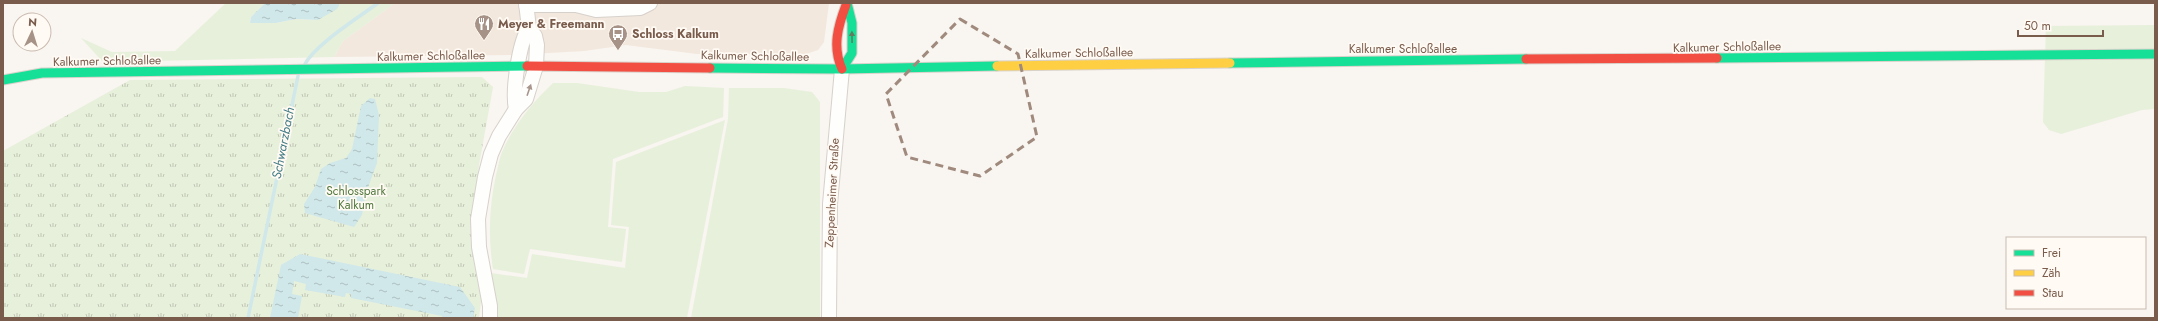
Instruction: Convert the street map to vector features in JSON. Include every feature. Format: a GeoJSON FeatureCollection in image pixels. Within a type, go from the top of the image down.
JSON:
{"type":"FeatureCollection","features":[{"type":"Feature","properties":{"kind":"main road"},"geometry":{"type":"LineString","coordinates":[[842,69],[852,53],[852,24],[847,3]]}},
{"type":"Feature","properties":{"kind":"main road"},"geometry":{"type":"LineString","coordinates":[[842,69],[836,53],[839,28],[847,3]]}},
{"type":"Feature","properties":{"kind":"main road","name":"Kalkumer Schloßallee"},"geometry":{"type":"LineString","coordinates":[[3,80],[42,74],[536,66],[842,69],[1333,62],[2155,54]]}},
{"type":"Feature","properties":{"kind":"street"},"geometry":{"type":"LineString","coordinates":[[490,318],[490,306],[479,247],[478,219],[485,177],[491,154],[499,136],[516,109],[526,99],[536,66],[537,45],[535,36],[529,28],[526,4],[576,5],[603,10],[640,8],[650,3]]}},
{"type":"Feature","properties":{"kind":"street"},"geometry":{"type":"LineString","coordinates":[[516,109],[514,98],[518,67],[523,39],[529,28]]}},
{"type":"Feature","properties":{"kind":"street","name":"Zeppenheimer Straße"},"geometry":{"type":"LineString","coordinates":[[829,318],[830,204],[842,69]]}},
{"type":"Feature","properties":{"kind":"highlighted area"},"geometry":{"type":"Polygon","coordinates":[[[960,19],[1018,54],[1037,137],[980,176],[907,157],[886,94],[960,19]]]}},
{"type":"Feature","properties":{"kind":"shaded area"},"geometry":{"type":"Polygon","coordinates":[[[395,3],[829,3],[824,42],[818,50],[806,54],[697,54],[626,45],[584,51],[512,55],[334,57],[343,41],[395,3]]]}},
{"type":"Feature","properties":{"kind":"green space"},"geometry":{"type":"Polygon","coordinates":[[[226,3],[265,3],[251,17],[250,23],[276,23],[296,19],[318,20],[339,6],[339,3],[395,3],[343,41],[334,57],[103,62],[81,38],[112,52],[175,51],[226,3]]]}},
{"type":"Feature","properties":{"kind":"green space"},"geometry":{"type":"Polygon","coordinates":[[[2155,25],[2155,109],[2142,110],[2061,134],[2049,130],[2043,122],[2046,26],[2155,25]]]}},
{"type":"Feature","properties":{"kind":"green space","name":"Schlosspark Kalkum"},"geometry":{"type":"Polygon","coordinates":[[[482,77],[493,87],[479,165],[474,250],[482,294],[479,318],[3,318],[3,151],[130,80],[482,77]]]}},
{"type":"Feature","properties":{"kind":"green space"},"geometry":{"type":"Polygon","coordinates":[[[553,83],[577,83],[639,92],[666,92],[685,86],[724,88],[723,117],[613,159],[608,227],[626,229],[622,262],[530,249],[524,274],[493,269],[490,245],[491,211],[496,175],[501,155],[512,133],[524,115],[553,83]]]}},
{"type":"Feature","properties":{"kind":"green space"},"geometry":{"type":"Polygon","coordinates":[[[729,88],[784,88],[812,92],[820,102],[820,318],[691,318],[728,119],[729,88]]]}},
{"type":"Feature","properties":{"kind":"green space"},"geometry":{"type":"Polygon","coordinates":[[[725,120],[687,318],[498,318],[491,273],[527,278],[532,254],[625,268],[629,227],[611,225],[616,162],[725,120]]]}},
{"type":"Feature","properties":{"kind":"water"},"geometry":{"type":"Polygon","coordinates":[[[265,3],[339,3],[339,6],[337,9],[318,20],[296,19],[276,23],[250,23],[251,17],[265,3]]]}},
{"type":"Feature","properties":{"kind":"water"},"geometry":{"type":"Polygon","coordinates":[[[370,98],[375,99],[379,115],[377,163],[366,193],[362,215],[354,227],[305,213],[304,204],[315,187],[321,169],[330,163],[346,158],[352,149],[361,106],[370,98]]]}},
{"type":"Feature","properties":{"kind":"water"},"geometry":{"type":"Polygon","coordinates":[[[300,254],[460,287],[475,308],[473,318],[442,318],[442,316],[351,298],[351,294],[346,293],[345,297],[305,290],[306,284],[294,281],[292,294],[302,296],[298,318],[270,318],[281,265],[300,254]]]}},
{"type":"Feature","properties":{"kind":"waterway","name":"Schwarzbach"},"geometry":{"type":"LineString","coordinates":[[305,64],[318,48],[378,3]]}},
{"type":"Feature","properties":{"kind":"waterway","name":"Schwarzbach"},"geometry":{"type":"LineString","coordinates":[[248,318],[298,76]]}},
{"type":"Feature","properties":{"kind":"traffic: fast"},"geometry":{"type":"LineString","coordinates":[[842,69],[852,53],[852,23],[847,3]]}},
{"type":"Feature","properties":{"kind":"traffic: fast"},"geometry":{"type":"LineString","coordinates":[[1717,58],[2155,54]]}},
{"type":"Feature","properties":{"kind":"traffic: fast"},"geometry":{"type":"LineString","coordinates":[[1230,63],[1526,59]]}},
{"type":"Feature","properties":{"kind":"traffic: fast"},"geometry":{"type":"LineString","coordinates":[[3,80],[42,73],[527,66]]}},
{"type":"Feature","properties":{"kind":"traffic: fast"},"geometry":{"type":"LineString","coordinates":[[710,68],[842,69],[997,66]]}},
{"type":"Feature","properties":{"kind":"traffic: slow"},"geometry":{"type":"LineString","coordinates":[[997,66],[1230,63]]}},
{"type":"Feature","properties":{"kind":"traffic: jam"},"geometry":{"type":"LineString","coordinates":[[842,69],[837,53],[837,37],[846,5]]}},
{"type":"Feature","properties":{"kind":"traffic: jam"},"geometry":{"type":"LineString","coordinates":[[1526,59],[1717,58]]}},
{"type":"Feature","properties":{"kind":"traffic: jam"},"geometry":{"type":"LineString","coordinates":[[527,66],[710,68]]}},
{"type":"Feature","properties":{"kind":"place","name":"Meyer & Freemann"},"geometry":{"type":"Point","coordinates":[484,41]}},
{"type":"Feature","properties":{"kind":"place","name":"Schloss Kalkum"},"geometry":{"type":"Point","coordinates":[618,51]}}]}
